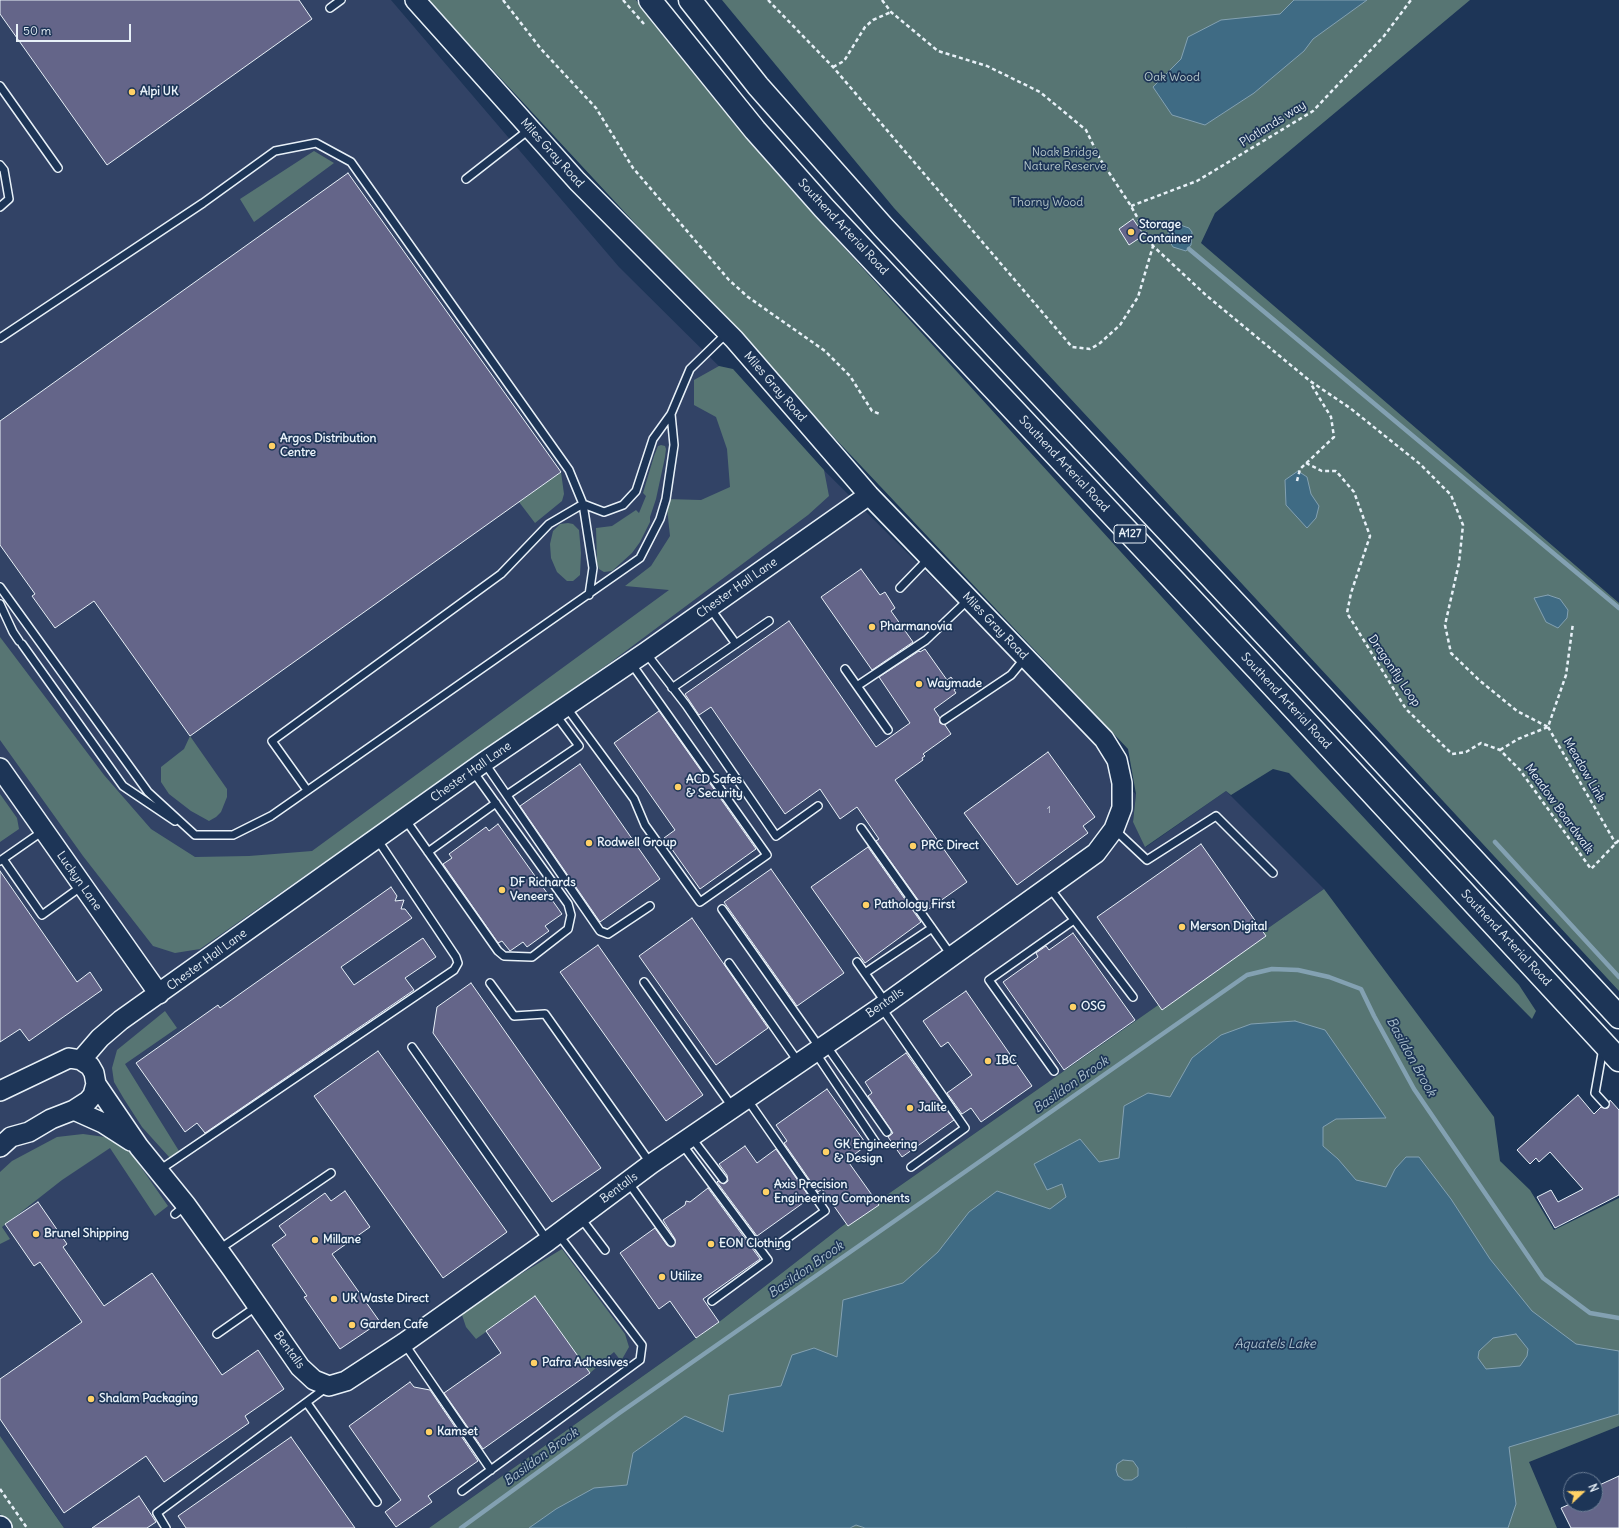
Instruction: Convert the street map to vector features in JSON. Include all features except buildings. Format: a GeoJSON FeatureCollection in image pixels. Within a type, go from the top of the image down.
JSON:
{"type":"FeatureCollection","features":[{"type":"Feature","properties":{"kind":"highway","name":"Southend Arterial Road"},"geometry":{"type":"LineString","coordinates":[[650,0],[755,130],[824,208],[1259,671],[1619,1060]]}},
{"type":"Feature","properties":{"kind":"highway","name":"A127"},"geometry":{"type":"LineString","coordinates":[[690,0],[758,86],[884,227],[1282,653],[1619,1017]]}},
{"type":"Feature","properties":{"kind":"street","name":"Miles Gray Road"},"geometry":{"type":"LineString","coordinates":[[415,0],[577,181],[727,333],[869,495],[1104,739],[1117,760],[1122,783]]}},
{"type":"Feature","properties":{"kind":"street","name":"Chester Hall Lane"},"geometry":{"type":"LineString","coordinates":[[81,1060],[100,1038],[121,1020],[478,766],[560,709],[639,658],[869,495]]}},
{"type":"Feature","properties":{"kind":"street","name":"Luckyn Lane"},"geometry":{"type":"LineString","coordinates":[[0,768],[158,994]]}},
{"type":"Feature","properties":{"kind":"street","name":"Bentalls"},"geometry":{"type":"LineString","coordinates":[[81,1060],[90,1066],[94,1073],[96,1084],[158,1171],[181,1210],[218,1250],[300,1367],[314,1380],[329,1386],[346,1381],[404,1343],[553,1237],[652,1164],[883,1005],[1096,853],[1114,829],[1122,808],[1122,783]]}},
{"type":"Feature","properties":{"kind":"street"},"geometry":{"type":"LineString","coordinates":[[0,1091],[70,1058],[81,1060]]}},
{"type":"Feature","properties":{"kind":"street"},"geometry":{"type":"LineString","coordinates":[[4,1137],[29,1132],[51,1119],[74,1110],[88,1101],[93,1095],[96,1084]]}},
{"type":"Feature","properties":{"kind":"street","name":"Bentalls"},"geometry":{"type":"LineString","coordinates":[[74,1110],[103,1124],[139,1146]]}},
{"type":"Feature","properties":{"kind":"lane"},"geometry":{"type":"LineString","coordinates":[[330,8],[342,0]]}},
{"type":"Feature","properties":{"kind":"lane"},"geometry":{"type":"LineString","coordinates":[[0,86],[58,168]]}},
{"type":"Feature","properties":{"kind":"lane"},"geometry":{"type":"LineString","coordinates":[[466,179],[530,129]]}},
{"type":"Feature","properties":{"kind":"lane"},"geometry":{"type":"LineString","coordinates":[[0,338],[203,203],[275,151],[316,144],[349,159],[569,470],[582,504],[593,568],[589,594]]}},
{"type":"Feature","properties":{"kind":"lane"},"geometry":{"type":"LineString","coordinates":[[0,165],[4,170],[9,199],[0,207]]}},
{"type":"Feature","properties":{"kind":"lane"},"geometry":{"type":"LineString","coordinates":[[582,504],[604,512],[623,505],[636,491],[653,439],[671,414],[690,369],[727,333]]}},
{"type":"Feature","properties":{"kind":"lane"},"geometry":{"type":"LineString","coordinates":[[0,604],[13,632],[123,786],[195,835],[233,835],[271,816],[640,558],[660,519],[666,499],[674,445],[671,414]]}},
{"type":"Feature","properties":{"kind":"lane"},"geometry":{"type":"LineString","coordinates":[[308,790],[272,741],[501,574],[549,524],[582,504]]}},
{"type":"Feature","properties":{"kind":"lane"},"geometry":{"type":"LineString","coordinates":[[900,588],[929,558]]}},
{"type":"Feature","properties":{"kind":"lane"},"geometry":{"type":"LineString","coordinates":[[0,587],[148,792],[195,835]]}},
{"type":"Feature","properties":{"kind":"lane"},"geometry":{"type":"LineString","coordinates":[[857,686],[926,640],[969,599]]}},
{"type":"Feature","properties":{"kind":"lane"},"geometry":{"type":"LineString","coordinates":[[709,607],[736,644]]}},
{"type":"Feature","properties":{"kind":"lane"},"geometry":{"type":"LineString","coordinates":[[672,688],[769,621]]}},
{"type":"Feature","properties":{"kind":"lane"},"geometry":{"type":"LineString","coordinates":[[639,658],[672,688],[776,836],[818,806]]}},
{"type":"Feature","properties":{"kind":"lane"},"geometry":{"type":"LineString","coordinates":[[560,709],[634,799],[645,825],[700,902],[767,854],[639,658]]}},
{"type":"Feature","properties":{"kind":"lane"},"geometry":{"type":"LineString","coordinates":[[944,720],[1011,675],[1025,658]]}},
{"type":"Feature","properties":{"kind":"lane"},"geometry":{"type":"LineString","coordinates":[[845,669],[888,730]]}},
{"type":"Feature","properties":{"kind":"lane"},"geometry":{"type":"LineString","coordinates":[[507,795],[579,746],[560,709]]}},
{"type":"Feature","properties":{"kind":"lane"},"geometry":{"type":"LineString","coordinates":[[478,766],[507,795],[600,931],[608,934],[650,906]]}},
{"type":"Feature","properties":{"kind":"lane"},"geometry":{"type":"LineString","coordinates":[[405,819],[498,951],[504,956],[532,957],[568,929],[571,915],[568,904],[496,803],[478,766]]}},
{"type":"Feature","properties":{"kind":"lane"},"geometry":{"type":"LineString","coordinates":[[428,852],[496,803]]}},
{"type":"Feature","properties":{"kind":"lane"},"geometry":{"type":"LineString","coordinates":[[1114,829],[1147,860],[1216,816],[1273,873]]}},
{"type":"Feature","properties":{"kind":"lane"},"geometry":{"type":"LineString","coordinates":[[861,828],[952,956]]}},
{"type":"Feature","properties":{"kind":"lane"},"geometry":{"type":"LineString","coordinates":[[44,830],[1,860],[42,915],[83,886]]}},
{"type":"Feature","properties":{"kind":"lane"},"geometry":{"type":"LineString","coordinates":[[158,1171],[454,970],[458,963],[456,957],[377,839]]}},
{"type":"Feature","properties":{"kind":"lane"},"geometry":{"type":"LineString","coordinates":[[1049,887],[1133,998]]}},
{"type":"Feature","properties":{"kind":"lane"},"geometry":{"type":"LineString","coordinates":[[722,909],[821,1048],[887,1132]]}},
{"type":"Feature","properties":{"kind":"lane"},"geometry":{"type":"LineString","coordinates":[[1054,1071],[989,980],[1074,920]]}},
{"type":"Feature","properties":{"kind":"lane"},"geometry":{"type":"LineString","coordinates":[[865,973],[932,928]]}},
{"type":"Feature","properties":{"kind":"lane"},"geometry":{"type":"LineString","coordinates":[[857,962],[883,1005],[965,1128],[911,1167]]}},
{"type":"Feature","properties":{"kind":"lane"},"geometry":{"type":"LineString","coordinates":[[729,963],[799,1063]]}},
{"type":"Feature","properties":{"kind":"lane"},"geometry":{"type":"LineString","coordinates":[[644,982],[825,1211],[778,1245]]}},
{"type":"Feature","properties":{"kind":"lane"},"geometry":{"type":"LineString","coordinates":[[490,983],[514,1016],[545,1014],[652,1164]]}},
{"type":"Feature","properties":{"kind":"lane"},"geometry":{"type":"LineString","coordinates":[[1604,1044],[1594,1093],[1605,1104]]}},
{"type":"Feature","properties":{"kind":"lane"},"geometry":{"type":"LineString","coordinates":[[412,1047],[553,1237],[642,1345],[640,1360],[462,1492]]}},
{"type":"Feature","properties":{"kind":"lane"},"geometry":{"type":"LineString","coordinates":[[821,1048],[876,1143]]}},
{"type":"Feature","properties":{"kind":"lane"},"geometry":{"type":"LineString","coordinates":[[686,1140],[723,1180]]}},
{"type":"Feature","properties":{"kind":"lane"},"geometry":{"type":"LineString","coordinates":[[686,1140],[768,1260],[712,1302]]}},
{"type":"Feature","properties":{"kind":"lane"},"geometry":{"type":"LineString","coordinates":[[218,1250],[331,1173]]}},
{"type":"Feature","properties":{"kind":"lane"},"geometry":{"type":"LineString","coordinates":[[628,1182],[671,1242]]}},
{"type":"Feature","properties":{"kind":"lane"},"geometry":{"type":"LineString","coordinates":[[580,1217],[605,1250]]}},
{"type":"Feature","properties":{"kind":"lane"},"geometry":{"type":"LineString","coordinates":[[217,1334],[258,1306]]}},
{"type":"Feature","properties":{"kind":"lane"},"geometry":{"type":"LineString","coordinates":[[404,1343],[491,1470]]}},
{"type":"Feature","properties":{"kind":"lane"},"geometry":{"type":"LineString","coordinates":[[166,1528],[157,1513],[329,1386]]}},
{"type":"Feature","properties":{"kind":"lane"},"geometry":{"type":"LineString","coordinates":[[307,1403],[377,1502]]}},
{"type":"Feature","properties":{"kind":"path"},"geometry":{"type":"LineString","coordinates":[[502,0],[541,49],[596,108],[633,168],[729,280],[748,297],[825,351],[850,376],[872,411],[880,414]]}},
{"type":"Feature","properties":{"kind":"path"},"geometry":{"type":"LineString","coordinates":[[768,0],[833,67],[1072,347],[1090,349],[1099,344],[1120,326],[1138,297],[1153,246]]}},
{"type":"Feature","properties":{"kind":"path"},"geometry":{"type":"LineString","coordinates":[[882,0],[891,12],[938,51],[987,66],[1040,92],[1086,130],[1100,159],[1131,206],[1153,246],[1207,296],[1310,382],[1350,408],[1420,464],[1451,495],[1463,525],[1459,563],[1445,625],[1451,653],[1479,680],[1517,712],[1548,727]]}},
{"type":"Feature","properties":{"kind":"path","name":"Plotlands way"},"geometry":{"type":"LineString","coordinates":[[1131,206],[1197,181],[1313,110],[1384,36],[1411,0]]}},
{"type":"Feature","properties":{"kind":"path"},"geometry":{"type":"LineString","coordinates":[[833,67],[844,61],[865,27],[873,20],[891,12]]}},
{"type":"Feature","properties":{"kind":"path"},"geometry":{"type":"LineString","coordinates":[[1297,481],[1300,469],[1334,436],[1331,417],[1310,382]]}},
{"type":"Feature","properties":{"kind":"path","name":"Dragonfly Loop"},"geometry":{"type":"LineString","coordinates":[[1306,463],[1322,471],[1336,471],[1354,492],[1370,536],[1351,593],[1347,613],[1406,709],[1452,754],[1466,752],[1481,743],[1500,750]]}},
{"type":"Feature","properties":{"kind":"path"},"geometry":{"type":"LineString","coordinates":[[1500,750],[1518,739],[1548,727],[1566,675],[1573,623]]}},
{"type":"Feature","properties":{"kind":"path","name":"Meadow Link"},"geometry":{"type":"LineString","coordinates":[[1548,727],[1616,844]]}},
{"type":"Feature","properties":{"kind":"path","name":"Meadow Boardwalk"},"geometry":{"type":"LineString","coordinates":[[1500,750],[1520,770],[1591,869],[1619,840]]}},
{"type":"Feature","properties":{"kind":"path"},"geometry":{"type":"LineString","coordinates":[[0,1489],[27,1528]]}},
{"type":"Feature","properties":{"kind":"shaded area"},"geometry":{"type":"Polygon","coordinates":[[[0,0],[391,0],[619,267],[1099,743],[1122,783],[1136,794],[1133,822],[1146,847],[1226,791],[1324,889],[841,1227],[719,1322],[429,1528],[64,1528],[43,1497],[0,1444],[0,0]]]}},
{"type":"Feature","properties":{"kind":"green space"},"geometry":{"type":"Polygon","coordinates":[[[428,0],[636,0],[787,185],[1303,752],[1519,985],[1536,1011],[1532,1019],[1289,773],[1273,769],[1231,795],[1226,791],[1145,847],[1133,822],[1136,794],[1128,749],[796,397],[428,0]]]}},
{"type":"Feature","properties":{"kind":"green space","name":"Noak Bridge Nature Reserve"},"geometry":{"type":"Polygon","coordinates":[[[722,0],[1470,0],[1215,213],[1201,243],[1619,603],[1619,991],[894,208],[722,0]]]}},
{"type":"Feature","properties":{"kind":"green space"},"geometry":{"type":"Polygon","coordinates":[[[314,151],[334,163],[254,222],[240,199],[314,151]]]}},
{"type":"Feature","properties":{"kind":"green space"},"geometry":{"type":"Polygon","coordinates":[[[719,366],[733,369],[824,470],[829,496],[808,515],[611,662],[200,949],[175,953],[153,946],[83,856],[0,740],[0,637],[104,775],[151,829],[195,857],[249,856],[312,851],[669,590],[625,586],[651,566],[670,536],[666,499],[701,500],[730,487],[727,449],[716,417],[694,405],[694,380],[719,366]]]}},
{"type":"Feature","properties":{"kind":"green space"},"geometry":{"type":"Polygon","coordinates":[[[658,446],[665,446],[666,449],[665,457],[650,522],[640,542],[632,553],[612,571],[604,572],[599,569],[597,563],[596,528],[612,526],[636,510],[639,513],[646,496],[643,493],[654,456],[658,446]]]}},
{"type":"Feature","properties":{"kind":"green space"},"geometry":{"type":"Polygon","coordinates":[[[561,472],[564,494],[562,501],[535,523],[519,502],[561,472]]]}},
{"type":"Feature","properties":{"kind":"green space"},"geometry":{"type":"Polygon","coordinates":[[[560,524],[573,524],[579,530],[581,553],[580,575],[573,581],[567,581],[557,572],[551,558],[550,544],[553,531],[560,524]]]}},
{"type":"Feature","properties":{"kind":"green space"},"geometry":{"type":"Polygon","coordinates":[[[190,736],[227,789],[227,797],[221,812],[209,821],[191,811],[169,794],[161,782],[161,767],[184,749],[190,736]]]}},
{"type":"Feature","properties":{"kind":"green space"},"geometry":{"type":"Polygon","coordinates":[[[0,794],[17,818],[19,829],[0,842],[0,794]]]}},
{"type":"Feature","properties":{"kind":"green space","name":"Aquatels Lake"},"geometry":{"type":"Polygon","coordinates":[[[1324,889],[1494,1117],[1500,1161],[1530,1190],[1554,1230],[1619,1198],[1619,1426],[1529,1462],[1557,1528],[429,1528],[719,1322],[841,1227],[1324,889]]]}},
{"type":"Feature","properties":{"kind":"green space"},"geometry":{"type":"Polygon","coordinates":[[[165,1011],[177,1028],[125,1064],[179,1151],[170,1158],[142,1127],[114,1082],[112,1068],[117,1050],[165,1011]]]}},
{"type":"Feature","properties":{"kind":"green space"},"geometry":{"type":"Polygon","coordinates":[[[83,1134],[112,1138],[131,1153],[168,1206],[155,1216],[110,1148],[62,1180],[2,1227],[10,1239],[0,1244],[0,1172],[12,1161],[57,1137],[83,1134]]]}},
{"type":"Feature","properties":{"kind":"green space"},"geometry":{"type":"Polygon","coordinates":[[[562,1249],[625,1334],[629,1347],[621,1361],[614,1352],[590,1373],[535,1297],[476,1339],[466,1327],[462,1315],[483,1297],[562,1249]]]}},
{"type":"Feature","properties":{"kind":"green space"},"geometry":{"type":"Polygon","coordinates":[[[0,1436],[64,1528],[10,1528],[0,1514],[0,1436]]]}},
{"type":"Feature","properties":{"kind":"water"},"geometry":{"type":"Polygon","coordinates":[[[1294,0],[1367,0],[1313,39],[1304,51],[1254,93],[1205,125],[1172,115],[1153,87],[1181,59],[1188,37],[1221,20],[1280,14],[1294,0]]]}},
{"type":"Feature","properties":{"kind":"water"},"geometry":{"type":"Polygon","coordinates":[[[1180,225],[1189,228],[1192,232],[1191,245],[1186,251],[1173,247],[1167,237],[1169,231],[1180,225]]]}},
{"type":"Feature","properties":{"kind":"water"},"geometry":{"type":"Polygon","coordinates":[[[1298,471],[1307,477],[1311,494],[1319,506],[1316,518],[1307,528],[1286,505],[1285,480],[1298,471]]]}},
{"type":"Feature","properties":{"kind":"water"},"geometry":{"type":"Polygon","coordinates":[[[1548,595],[1560,599],[1568,610],[1567,618],[1558,628],[1546,622],[1534,598],[1548,595]]]}},
{"type":"Feature","properties":{"kind":"water","name":"Aquatels Lake"},"geometry":{"type":"Polygon","coordinates":[[[1295,1021],[1325,1030],[1386,1118],[1336,1119],[1323,1127],[1323,1146],[1338,1159],[1356,1180],[1386,1187],[1395,1169],[1406,1157],[1419,1157],[1451,1199],[1490,1259],[1532,1311],[1576,1344],[1619,1351],[1619,1414],[1509,1447],[1516,1504],[1508,1528],[865,1528],[856,1525],[850,1528],[529,1528],[556,1509],[594,1488],[627,1485],[633,1453],[685,1416],[723,1432],[729,1395],[781,1386],[792,1355],[814,1348],[837,1357],[843,1300],[903,1283],[938,1252],[969,1212],[997,1191],[1050,1209],[1066,1197],[1062,1184],[1047,1190],[1034,1164],[1080,1139],[1099,1162],[1119,1158],[1124,1106],[1148,1093],[1170,1097],[1192,1058],[1221,1035],[1251,1024],[1295,1021]],[[1516,1334],[1493,1338],[1479,1351],[1478,1358],[1486,1369],[1520,1366],[1527,1356],[1528,1349],[1516,1334]],[[1123,1460],[1117,1464],[1116,1470],[1118,1476],[1124,1480],[1132,1480],[1138,1476],[1138,1468],[1133,1461],[1123,1460]]]}},
{"type":"Feature","properties":{"kind":"waterway"},"geometry":{"type":"LineString","coordinates":[[1189,249],[1619,608]]}},
{"type":"Feature","properties":{"kind":"waterway"},"geometry":{"type":"LineString","coordinates":[[1495,842],[1619,977]]}},
{"type":"Feature","properties":{"kind":"waterway","name":"Basildon Brook"},"geometry":{"type":"LineString","coordinates":[[461,1528],[618,1414],[1247,975],[1272,969],[1298,970],[1329,977],[1361,989],[1414,1089],[1543,1278],[1590,1313],[1619,1318]]}},
{"type":"Feature","properties":{"kind":"place","name":"Alpi UK"},"geometry":{"type":"Point","coordinates":[132,92]}},
{"type":"Feature","properties":{"kind":"place","name":"Storage Container"},"geometry":{"type":"Point","coordinates":[1131,232]}},
{"type":"Feature","properties":{"kind":"place","name":"Argos Distribution Centre"},"geometry":{"type":"Point","coordinates":[272,446]}},
{"type":"Feature","properties":{"kind":"place","name":"Pharmanovia"},"geometry":{"type":"Point","coordinates":[872,627]}},
{"type":"Feature","properties":{"kind":"place","name":"Waymade"},"geometry":{"type":"Point","coordinates":[919,684]}},
{"type":"Feature","properties":{"kind":"place","name":"ACD Safes & Security"},"geometry":{"type":"Point","coordinates":[678,787]}},
{"type":"Feature","properties":{"kind":"place","name":"Rodwell Group"},"geometry":{"type":"Point","coordinates":[589,843]}},
{"type":"Feature","properties":{"kind":"place","name":"PRC Direct"},"geometry":{"type":"Point","coordinates":[913,846]}},
{"type":"Feature","properties":{"kind":"place","name":"DF Richards Veneers"},"geometry":{"type":"Point","coordinates":[502,890]}},
{"type":"Feature","properties":{"kind":"place","name":"Pathology First"},"geometry":{"type":"Point","coordinates":[866,905]}},
{"type":"Feature","properties":{"kind":"place","name":"Merson Digital"},"geometry":{"type":"Point","coordinates":[1182,927]}},
{"type":"Feature","properties":{"kind":"place","name":"OSG"},"geometry":{"type":"Point","coordinates":[1073,1007]}},
{"type":"Feature","properties":{"kind":"place","name":"IBC"},"geometry":{"type":"Point","coordinates":[988,1061]}},
{"type":"Feature","properties":{"kind":"place","name":"Jalite"},"geometry":{"type":"Point","coordinates":[910,1108]}},
{"type":"Feature","properties":{"kind":"place","name":"GK Engineering & Design"},"geometry":{"type":"Point","coordinates":[826,1152]}},
{"type":"Feature","properties":{"kind":"place","name":"Axis Precision Engineering Components"},"geometry":{"type":"Point","coordinates":[766,1192]}},
{"type":"Feature","properties":{"kind":"place","name":"Brunel Shipping"},"geometry":{"type":"Point","coordinates":[36,1234]}},
{"type":"Feature","properties":{"kind":"place","name":"Millane"},"geometry":{"type":"Point","coordinates":[315,1240]}},
{"type":"Feature","properties":{"kind":"place","name":"EON Clothing"},"geometry":{"type":"Point","coordinates":[711,1244]}},
{"type":"Feature","properties":{"kind":"place","name":"Utilize"},"geometry":{"type":"Point","coordinates":[662,1277]}},
{"type":"Feature","properties":{"kind":"place","name":"UK Waste Direct"},"geometry":{"type":"Point","coordinates":[334,1299]}},
{"type":"Feature","properties":{"kind":"place","name":"Garden Cafe"},"geometry":{"type":"Point","coordinates":[352,1325]}},
{"type":"Feature","properties":{"kind":"place","name":"Pafra Adhesives"},"geometry":{"type":"Point","coordinates":[534,1363]}},
{"type":"Feature","properties":{"kind":"place","name":"Shalam Packaging"},"geometry":{"type":"Point","coordinates":[91,1399]}},
{"type":"Feature","properties":{"kind":"place","name":"Kamset"},"geometry":{"type":"Point","coordinates":[429,1432]}},
{"type":"Feature","properties":{"kind":"park label","name":"Oak Wood"},"geometry":{"type":"Point","coordinates":[1172,78]}},
{"type":"Feature","properties":{"kind":"park label","name":"Thorny Wood"},"geometry":{"type":"Point","coordinates":[1047,203]}}]}
